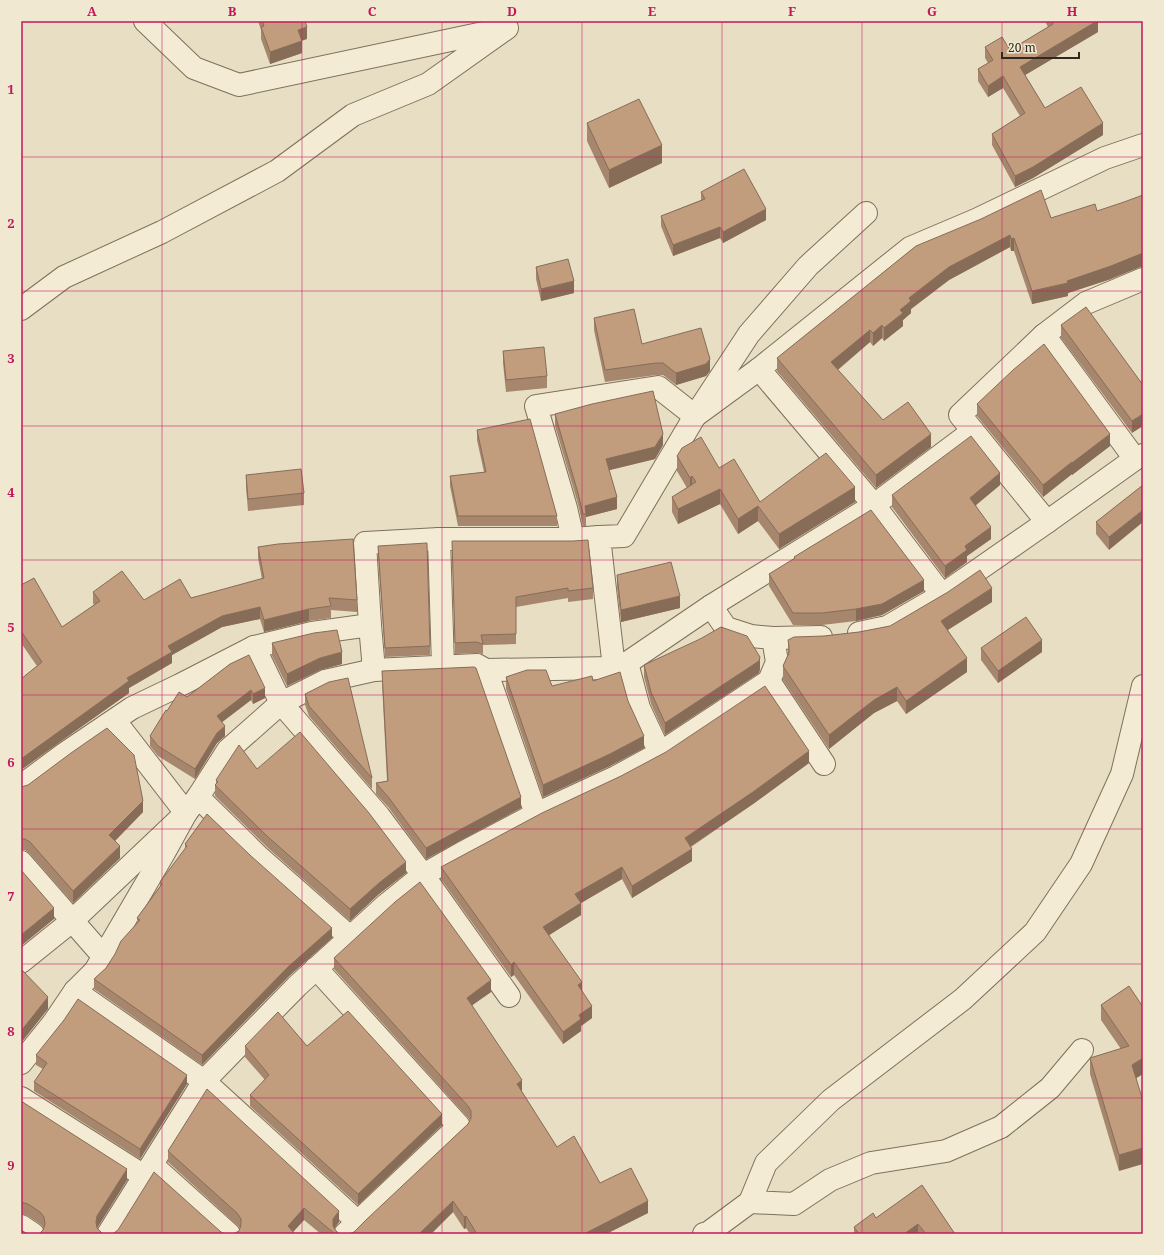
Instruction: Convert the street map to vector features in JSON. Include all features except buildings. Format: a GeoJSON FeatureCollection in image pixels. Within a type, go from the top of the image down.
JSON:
{"type":"FeatureCollection","features":[{"type":"Feature","properties":{"kind":"street"},"geometry":{"type":"LineString","coordinates":[[145,21],[194,68],[239,85],[512,24]]}},
{"type":"Feature","properties":{"kind":"street"},"geometry":{"type":"LineString","coordinates":[[21,309],[64,276],[162,232],[277,171],[353,115],[428,84],[512,24]]}},
{"type":"Feature","properties":{"kind":"street"},"geometry":{"type":"LineString","coordinates":[[695,416],[759,369],[910,248],[976,220],[1105,158],[1143,145]]}},
{"type":"Feature","properties":{"kind":"street"},"geometry":{"type":"LineString","coordinates":[[374,670],[365,543],[439,539],[573,539],[624,536],[695,416],[749,334],[808,266],[866,213]]}},
{"type":"Feature","properties":{"kind":"street"},"geometry":{"type":"LineString","coordinates":[[1048,522],[960,415],[1044,335],[1086,303],[1143,279]]}},
{"type":"Feature","properties":{"kind":"street"},"geometry":{"type":"LineString","coordinates":[[711,606],[726,628],[751,636],[773,638],[823,637],[858,633],[887,627],[942,595],[1139,457],[1044,335]]}},
{"type":"Feature","properties":{"kind":"street"},"geometry":{"type":"LineString","coordinates":[[759,369],[874,504],[942,595]]}},
{"type":"Feature","properties":{"kind":"street"},"geometry":{"type":"LineString","coordinates":[[573,539],[566,508],[536,406],[658,387],[695,416]]}},
{"type":"Feature","properties":{"kind":"street"},"geometry":{"type":"LineString","coordinates":[[22,1058],[54,1022],[75,991],[95,971],[192,805],[228,750],[281,702],[325,681],[374,670],[477,665],[486,670],[621,665],[711,606],[874,504],[973,431]]}},
{"type":"Feature","properties":{"kind":"street"},"geometry":{"type":"LineString","coordinates":[[599,537],[621,665],[660,753]]}},
{"type":"Feature","properties":{"kind":"street"},"geometry":{"type":"LineString","coordinates":[[439,539],[443,666]]}},
{"type":"Feature","properties":{"kind":"street"},"geometry":{"type":"LineString","coordinates":[[21,786],[64,754],[115,721],[132,708],[254,647],[312,633],[370,625]]}},
{"type":"Feature","properties":{"kind":"street"},"geometry":{"type":"LineString","coordinates":[[108,1234],[204,1081],[297,986],[387,904],[423,875],[462,853],[536,814],[616,777],[660,753],[769,680],[777,662],[773,638]]}},
{"type":"Feature","properties":{"kind":"street"},"geometry":{"type":"LineString","coordinates":[[254,647],[281,702],[379,816],[509,996]]}},
{"type":"Feature","properties":{"kind":"street"},"geometry":{"type":"LineString","coordinates":[[486,670],[536,814]]}},
{"type":"Feature","properties":{"kind":"street"},"geometry":{"type":"LineString","coordinates":[[769,680],[824,764]]}},
{"type":"Feature","properties":{"kind":"street"},"geometry":{"type":"LineString","coordinates":[[704,1234],[708,1233],[750,1202],[766,1163],[831,1100],[963,999],[1035,932],[1081,864],[1122,774],[1143,686]]}},
{"type":"Feature","properties":{"kind":"street"},"geometry":{"type":"LineString","coordinates":[[115,721],[192,805],[259,857],[351,938]]}},
{"type":"Feature","properties":{"kind":"street"},"geometry":{"type":"LineString","coordinates":[[21,962],[72,921],[192,805]]}},
{"type":"Feature","properties":{"kind":"street"},"geometry":{"type":"LineString","coordinates":[[21,862],[104,957]]}},
{"type":"Feature","properties":{"kind":"street"},"geometry":{"type":"LineString","coordinates":[[75,991],[204,1081],[351,1228],[459,1126],[316,968]]}},
{"type":"Feature","properties":{"kind":"street"},"geometry":{"type":"LineString","coordinates":[[750,1202],[794,1204],[830,1180],[871,1163],[946,1151],[1001,1126],[1050,1088],[1082,1050]]}},
{"type":"Feature","properties":{"kind":"street"},"geometry":{"type":"LineString","coordinates":[[21,1098],[148,1170],[229,1234]]}},
{"type":"Feature","properties":{"kind":"street"},"geometry":{"type":"LineString","coordinates":[[21,1226],[33,1234]]}}]}
